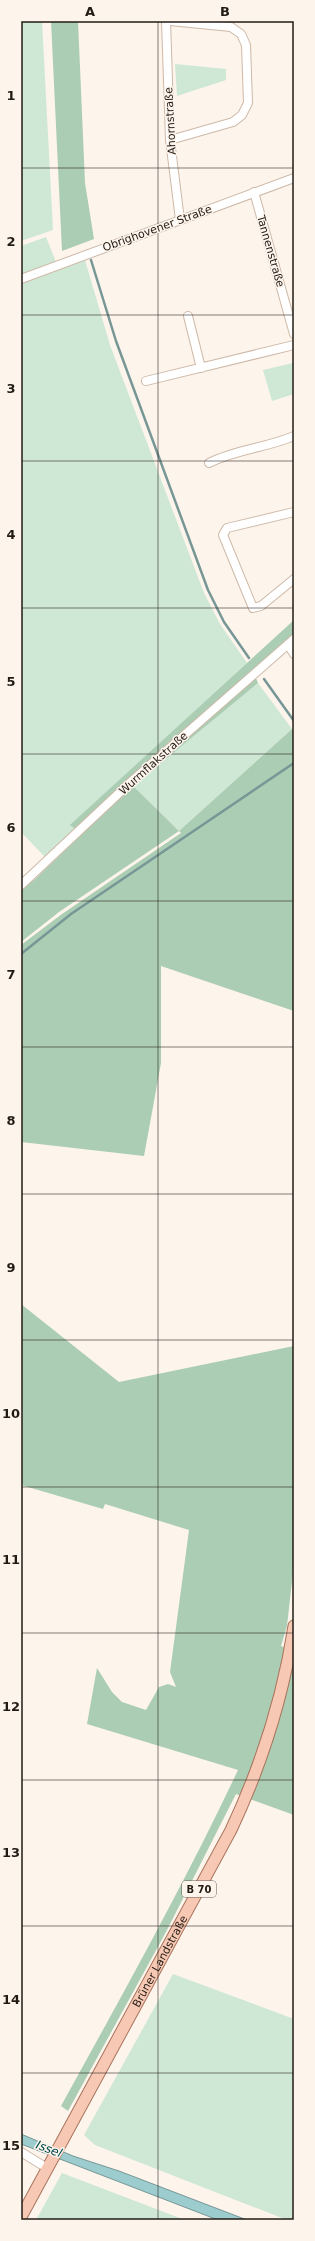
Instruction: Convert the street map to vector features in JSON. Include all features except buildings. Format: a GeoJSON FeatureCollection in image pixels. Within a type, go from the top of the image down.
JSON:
{"type":"FeatureCollection","features":[{"type":"Feature","properties":{"kind":"main road","name":"Brüner Landstraße"},"geometry":{"type":"LineString","coordinates":[[21,2216],[228,1837],[251,1787],[275,1719],[284,1683],[294,1626]]}},
{"type":"Feature","properties":{"kind":"street","name":"Ahornstraße"},"geometry":{"type":"LineString","coordinates":[[166,21],[170,140],[180,220]]}},
{"type":"Feature","properties":{"kind":"street"},"geometry":{"type":"LineString","coordinates":[[170,21],[231,27],[241,34],[246,45],[248,103],[242,115],[233,122],[170,140]]}},
{"type":"Feature","properties":{"kind":"street","name":"Obrighovener Straße"},"geometry":{"type":"LineString","coordinates":[[21,279],[294,178]]}},
{"type":"Feature","properties":{"kind":"street","name":"Tannenstraße"},"geometry":{"type":"LineString","coordinates":[[254,192],[294,334]]}},
{"type":"Feature","properties":{"kind":"street"},"geometry":{"type":"LineString","coordinates":[[188,316],[201,368]]}},
{"type":"Feature","properties":{"kind":"street"},"geometry":{"type":"LineString","coordinates":[[146,382],[294,345]]}},
{"type":"Feature","properties":{"kind":"street"},"geometry":{"type":"LineString","coordinates":[[209,463],[228,454],[284,441],[294,436]]}},
{"type":"Feature","properties":{"kind":"street"},"geometry":{"type":"LineString","coordinates":[[294,512],[227,528],[223,535],[252,608],[261,606],[294,579]]}},
{"type":"Feature","properties":{"kind":"street","name":"Wurmflakstraße"},"geometry":{"type":"LineString","coordinates":[[21,885],[132,782],[291,642],[294,654]]}},
{"type":"Feature","properties":{"kind":"street"},"geometry":{"type":"LineString","coordinates":[[21,2152],[49,2165]]}},
{"type":"Feature","properties":{"kind":"green space"},"geometry":{"type":"Polygon","coordinates":[[[21,21],[42,21],[53,230],[21,241],[21,21]]]}},
{"type":"Feature","properties":{"kind":"green space"},"geometry":{"type":"Polygon","coordinates":[[[51,21],[78,21],[85,183],[94,239],[62,251],[51,21]]]}},
{"type":"Feature","properties":{"kind":"green space"},"geometry":{"type":"Polygon","coordinates":[[[175,64],[226,69],[226,80],[177,96],[175,64]]]}},
{"type":"Feature","properties":{"kind":"green space"},"geometry":{"type":"Polygon","coordinates":[[[46,237],[56,262],[21,275],[21,246],[46,237]]]}},
{"type":"Feature","properties":{"kind":"green space"},"geometry":{"type":"Polygon","coordinates":[[[85,260],[110,345],[204,593],[220,624],[247,663],[71,825],[75,829],[45,857],[21,832],[21,284],[85,260]]]}},
{"type":"Feature","properties":{"kind":"green space"},"geometry":{"type":"Polygon","coordinates":[[[293,363],[294,394],[272,401],[263,370],[293,363]]]}},
{"type":"Feature","properties":{"kind":"green space"},"geometry":{"type":"Polygon","coordinates":[[[294,620],[294,636],[253,671],[258,683],[133,786],[179,831],[59,912],[21,942],[21,889],[34,880],[82,834],[70,825],[294,620]]]}},
{"type":"Feature","properties":{"kind":"green space"},"geometry":{"type":"Polygon","coordinates":[[[258,683],[292,729],[179,831],[132,786],[258,683]]]}},
{"type":"Feature","properties":{"kind":"green space"},"geometry":{"type":"Polygon","coordinates":[[[292,729],[294,731],[294,1011],[161,966],[161,1063],[144,1156],[21,1142],[21,945],[62,914],[181,833],[179,831],[292,729]]]}},
{"type":"Feature","properties":{"kind":"green space"},"geometry":{"type":"Polygon","coordinates":[[[21,1304],[119,1382],[294,1346],[294,1563],[287,1626],[281,1646],[294,1651],[294,1815],[236,1794],[166,1932],[68,2111],[61,2106],[174,1898],[238,1770],[87,1724],[97,1668],[112,1692],[122,1702],[146,1710],[159,1687],[168,1684],[176,1687],[170,1672],[189,1530],[105,1504],[103,1509],[21,1485],[21,1304]]]}},
{"type":"Feature","properties":{"kind":"green space"},"geometry":{"type":"Polygon","coordinates":[[[173,1974],[294,2019],[294,2220],[287,2220],[95,2145],[84,2135],[173,1974]]]}},
{"type":"Feature","properties":{"kind":"green space"},"geometry":{"type":"Polygon","coordinates":[[[62,2173],[185,2220],[36,2220],[62,2173]]]}},
{"type":"Feature","properties":{"kind":"water","name":"Issel"},"geometry":{"type":"Polygon","coordinates":[[[21,2134],[73,2156],[119,2171],[247,2220],[218,2220],[21,2144],[21,2134]]]}},
{"type":"Feature","properties":{"kind":"waterway"},"geometry":{"type":"LineString","coordinates":[[91,260],[116,341],[208,590],[224,622],[249,658]]}},
{"type":"Feature","properties":{"kind":"waterway"},"geometry":{"type":"LineString","coordinates":[[264,679],[294,721]]}},
{"type":"Feature","properties":{"kind":"waterway"},"geometry":{"type":"LineString","coordinates":[[21,954],[71,914],[294,763]]}}]}
